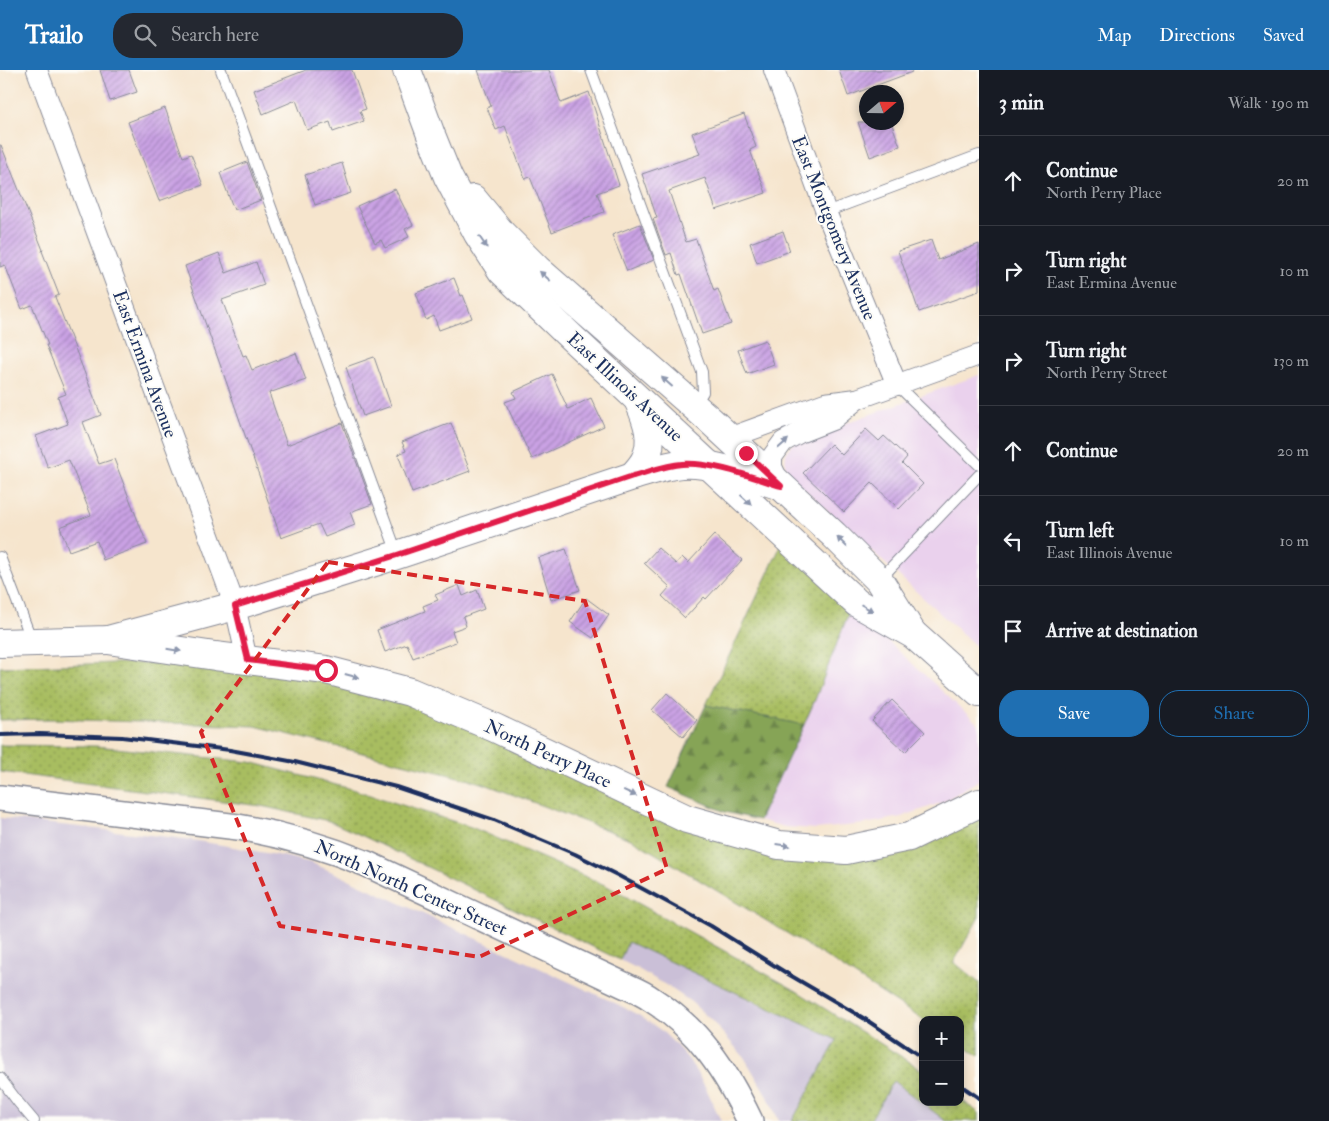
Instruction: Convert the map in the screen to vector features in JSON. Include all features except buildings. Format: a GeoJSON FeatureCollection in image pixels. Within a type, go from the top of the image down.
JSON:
{"type":"FeatureCollection","features":[{"type":"Feature","properties":{"kind":"main road","name":"East Illinois Avenue"},"geometry":{"type":"LineString","coordinates":[[407,70],[448,177],[478,234],[502,271],[710,467],[857,602],[914,635],[975,687]]}},
{"type":"Feature","properties":{"kind":"main road","name":"East Illinois Avenue"},"geometry":{"type":"LineString","coordinates":[[431,136],[476,203],[502,234],[537,269],[694,406],[834,535],[879,580],[914,635]]}},
{"type":"Feature","properties":{"kind":"main road"},"geometry":{"type":"LineString","coordinates":[[633,476],[645,461],[648,453],[650,429],[637,398]]}},
{"type":"Feature","properties":{"kind":"main road"},"geometry":{"type":"LineString","coordinates":[[0,643],[108,640],[235,606],[665,467],[695,464],[758,478],[781,486]]}},
{"type":"Feature","properties":{"kind":"main road","name":"North Perry Place"},"geometry":{"type":"LineString","coordinates":[[108,640],[326,670],[410,692],[495,728],[687,819],[779,845],[846,850],[909,837],[979,803]]}},
{"type":"Feature","properties":{"kind":"street","name":"East Ermina Avenue"},"geometry":{"type":"LineString","coordinates":[[37,70],[235,606],[248,660]]}},
{"type":"Feature","properties":{"kind":"street","name":"East Montgomery Avenue"},"geometry":{"type":"LineString","coordinates":[[774,70],[826,212],[897,385]]}},
{"type":"Feature","properties":{"kind":"street"},"geometry":{"type":"LineString","coordinates":[[729,438],[825,403],[857,399],[979,355]]}},
{"type":"Feature","properties":{"kind":"street"},"geometry":{"type":"LineString","coordinates":[[781,486],[772,467],[772,457],[783,442],[799,433],[832,420],[857,399]]}},
{"type":"Feature","properties":{"kind":"street","name":"North North Center Street"},"geometry":{"type":"LineString","coordinates":[[0,798],[238,827],[277,834],[352,858],[650,998],[675,1016],[714,1056],[727,1075],[750,1121]]}},
{"type":"Feature","properties":{"kind":"lane"},"geometry":{"type":"LineString","coordinates":[[221,70],[397,555]]}},
{"type":"Feature","properties":{"kind":"lane"},"geometry":{"type":"LineString","coordinates":[[591,70],[702,372],[703,392],[694,406]]}},
{"type":"Feature","properties":{"kind":"lane"},"geometry":{"type":"LineString","coordinates":[[826,212],[979,155]]}},
{"type":"Feature","properties":{"kind":"lane"},"geometry":{"type":"LineString","coordinates":[[897,385],[979,465]]}},
{"type":"Feature","properties":{"kind":"lane"},"geometry":{"type":"LineString","coordinates":[[879,580],[979,475]]}},
{"type":"Feature","properties":{"kind":"lane"},"geometry":{"type":"LineString","coordinates":[[0,557],[32,642]]}},
{"type":"Feature","properties":{"kind":"lane"},"geometry":{"type":"LineString","coordinates":[[0,1078],[34,1121]]}},
{"type":"Feature","properties":{"kind":"highlighted area"},"geometry":{"type":"Polygon","coordinates":[[[328,562],[585,601],[667,869],[479,957],[280,926],[201,732],[328,562]]]}},
{"type":"Feature","properties":{"kind":"shaded area"},"geometry":{"type":"Polygon","coordinates":[[[979,375],[979,649],[792,478],[785,466],[786,454],[790,447],[799,440],[979,375]]]}},
{"type":"Feature","properties":{"kind":"shaded area"},"geometry":{"type":"Polygon","coordinates":[[[851,607],[979,725],[979,780],[943,802],[901,817],[865,824],[816,829],[785,827],[759,820],[815,700],[851,607]]]}},
{"type":"Feature","properties":{"kind":"shaded area"},"geometry":{"type":"Polygon","coordinates":[[[0,818],[185,839],[312,863],[640,1016],[662,1031],[689,1060],[706,1088],[721,1121],[0,1121],[0,818]]]}},
{"type":"Feature","properties":{"kind":"shaded area"},"geometry":{"type":"Polygon","coordinates":[[[628,942],[837,1040],[792,1121],[779,1121],[769,1099],[744,1057],[711,1020],[691,1002],[669,987],[620,960],[628,942]]]}},
{"type":"Feature","properties":{"kind":"shaded area"},"geometry":{"type":"Polygon","coordinates":[[[893,1080],[919,1100],[919,1106],[927,1106],[946,1121],[870,1121],[893,1080]]]}},
{"type":"Feature","properties":{"kind":"green space"},"geometry":{"type":"Polygon","coordinates":[[[782,543],[851,607],[804,725],[706,705],[782,543]]]}},
{"type":"Feature","properties":{"kind":"green space"},"geometry":{"type":"Polygon","coordinates":[[[116,663],[225,664],[363,686],[806,858],[979,813],[979,917],[954,962],[979,983],[979,1056],[964,1047],[964,1016],[919,1017],[823,955],[633,840],[482,783],[255,726],[52,719],[0,720],[0,667],[116,663]]]}},
{"type":"Feature","properties":{"kind":"green space"},"geometry":{"type":"Polygon","coordinates":[[[706,705],[804,725],[759,820],[725,812],[668,787],[706,705]]]}},
{"type":"Feature","properties":{"kind":"green space"},"geometry":{"type":"Polygon","coordinates":[[[0,745],[96,746],[250,762],[355,790],[471,827],[607,886],[795,990],[919,1068],[919,1101],[893,1081],[870,1121],[792,1121],[837,1040],[628,942],[620,960],[329,821],[261,806],[0,772],[0,745]]]}},
{"type":"Feature","properties":{"kind":"green space"},"geometry":{"type":"Polygon","coordinates":[[[964,1102],[979,1113],[979,1121],[946,1121],[926,1106],[964,1106],[964,1102]]]}},
{"type":"Feature","properties":{"kind":"railway"},"geometry":{"type":"LineString","coordinates":[[0,735],[40,734],[122,737],[230,750],[295,762],[396,787],[494,820],[575,854],[711,926],[865,1019],[919,1055]]}},
{"type":"Feature","properties":{"kind":"railway"},"geometry":{"type":"LineString","coordinates":[[964,1088],[979,1098]]}},
{"type":"Feature","properties":{"kind":"route"},"geometry":{"type":"LineString","coordinates":[[326,670],[248,660],[235,606],[665,467],[695,464],[758,478],[781,486],[746,453]]}}]}
